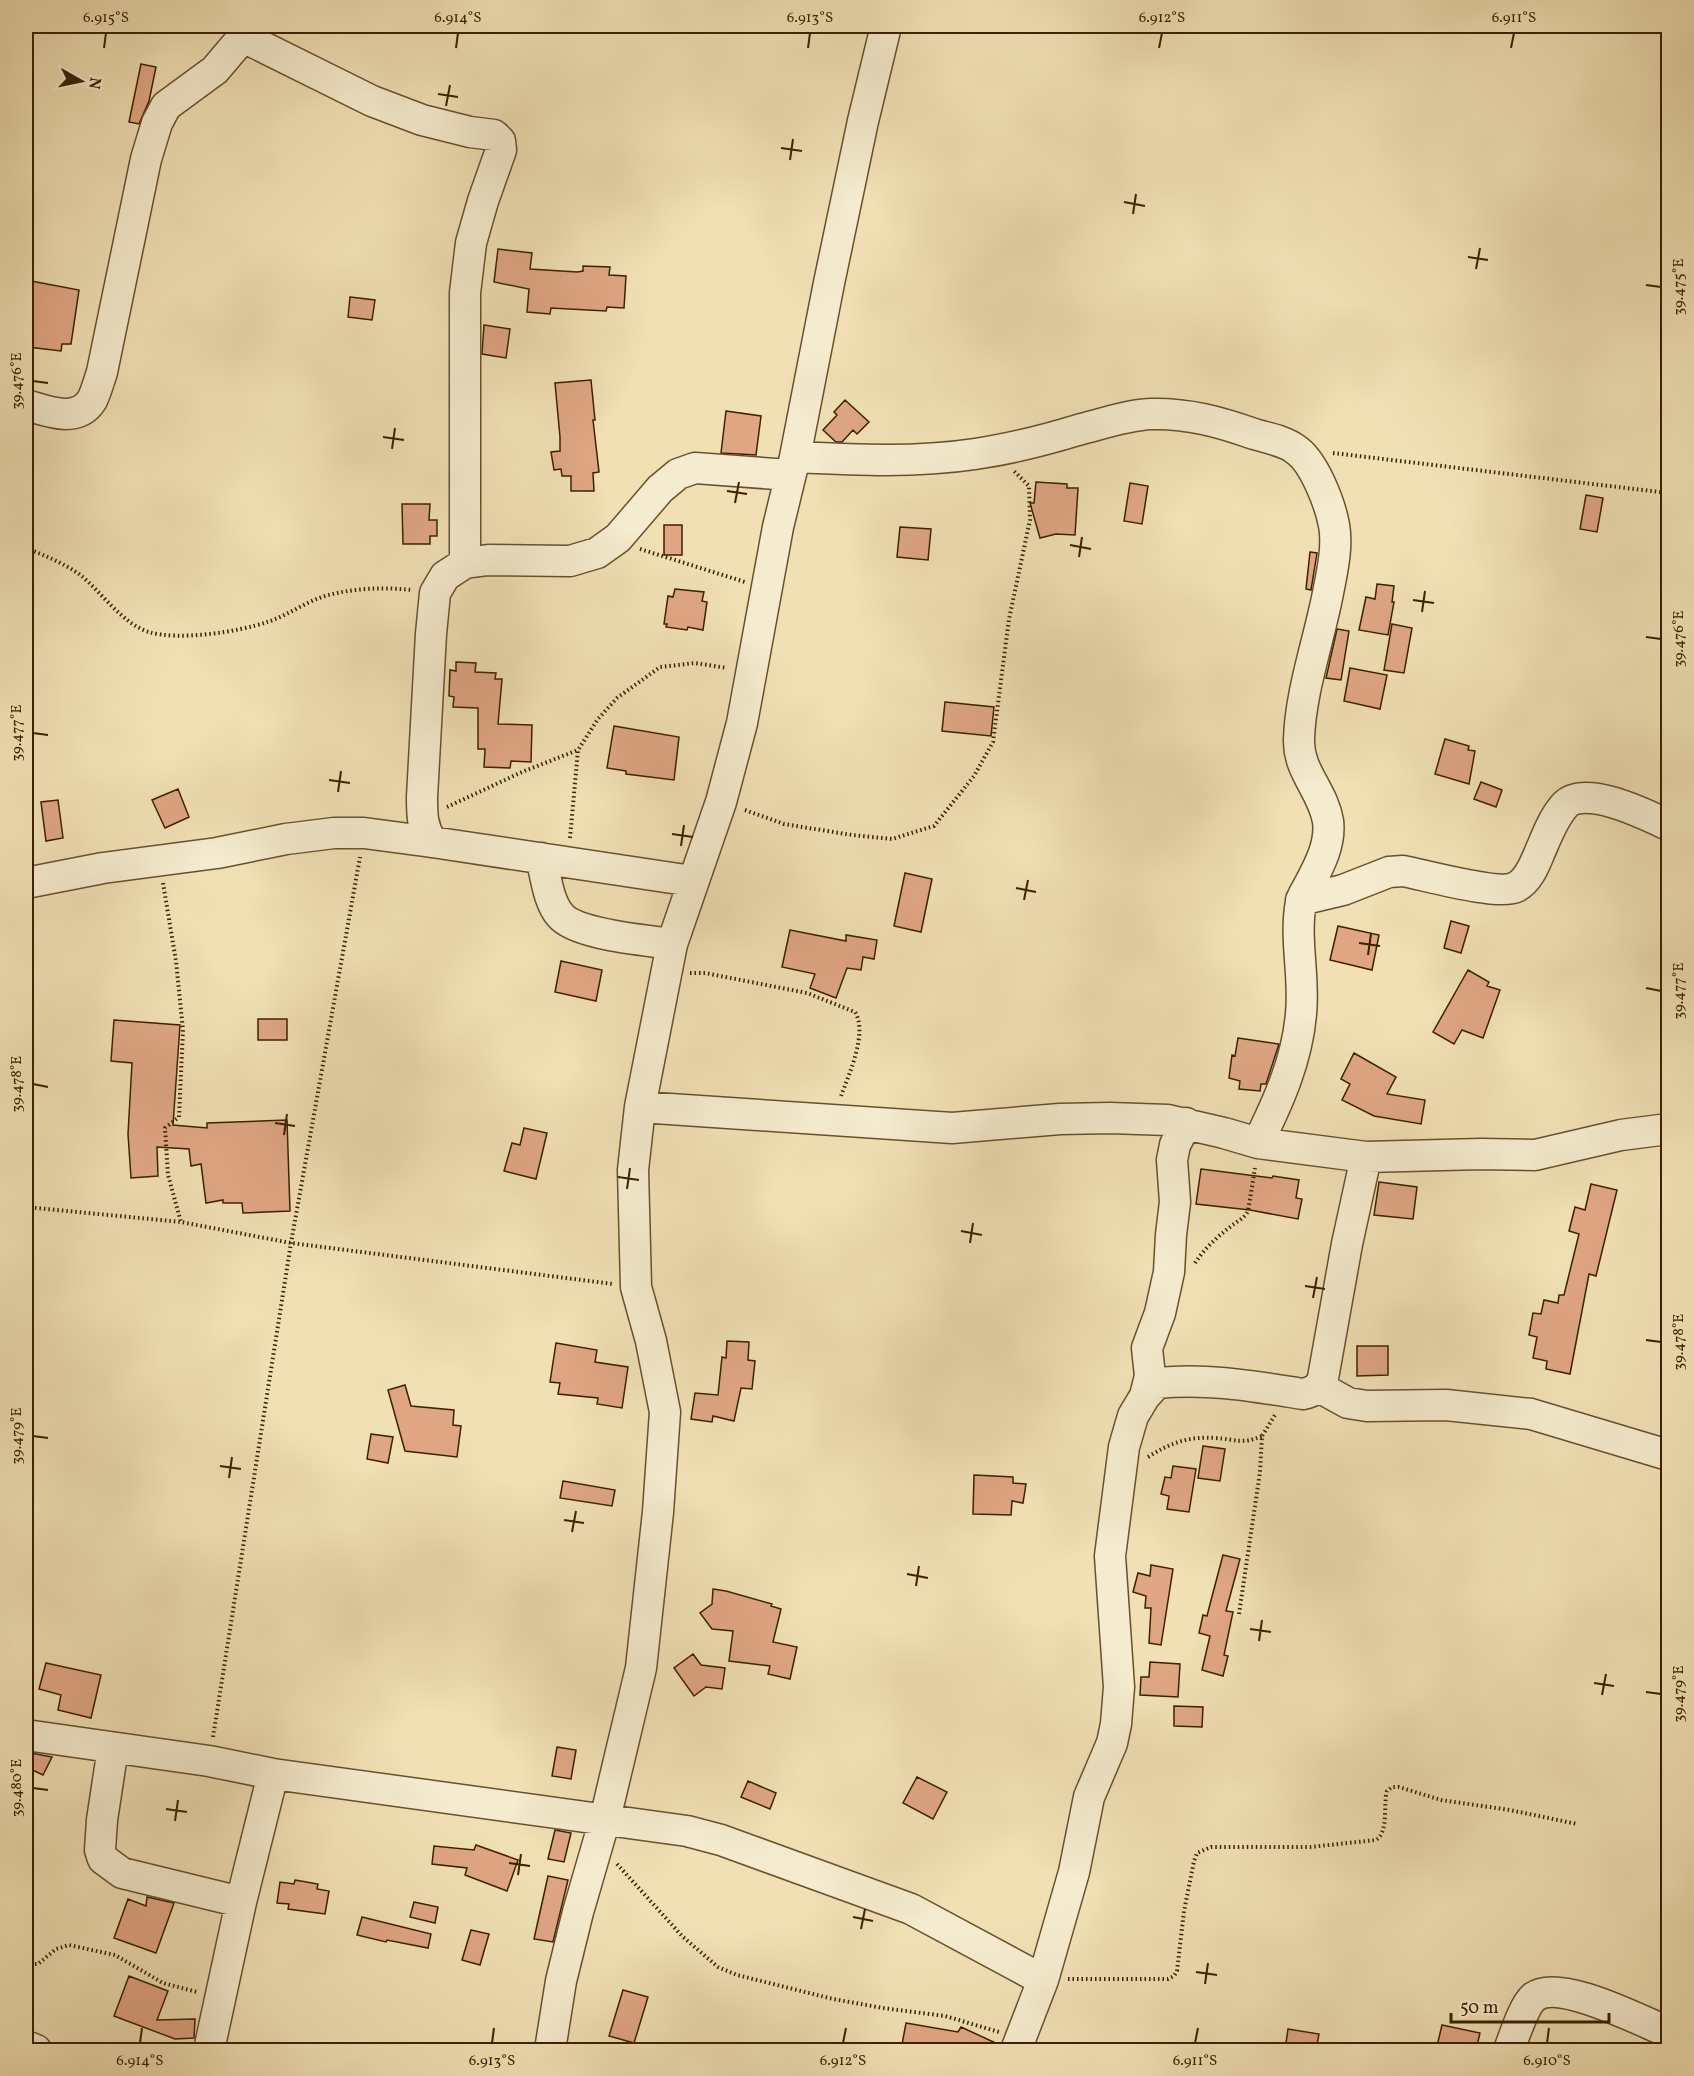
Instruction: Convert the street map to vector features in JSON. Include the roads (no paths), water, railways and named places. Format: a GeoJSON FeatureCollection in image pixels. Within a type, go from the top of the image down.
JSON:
{"type":"FeatureCollection","features":[{"type":"Feature","properties":{"kind":"street"},"geometry":{"type":"LineString","coordinates":[[550,2050],[561,1981],[641,1668],[664,1449],[665,1412],[660,1382],[636,1287],[633,1170],[640,1107],[669,958],[692,881],[721,802],[742,723],[765,589],[793,466],[863,121],[886,26]]}},
{"type":"Feature","properties":{"kind":"street"},"geometry":{"type":"LineString","coordinates":[[26,405],[71,415],[81,411],[92,400],[102,372],[138,191],[157,123],[166,106],[215,70],[246,31],[372,101],[422,120],[470,132],[494,135],[500,141],[501,150],[471,243],[465,293],[465,563]]}},
{"type":"Feature","properties":{"kind":"street"},"geometry":{"type":"LineString","coordinates":[[427,830],[431,634],[435,593],[445,576],[465,563],[488,560],[570,561],[597,553],[618,538],[660,489],[678,474],[695,468],[939,459],[992,452],[1148,414],[1173,414],[1210,419],[1296,449],[1326,494],[1335,528],[1333,568],[1303,705],[1299,739],[1299,754],[1324,807],[1328,822],[1328,836],[1322,860],[1301,900],[1299,947],[1302,1012],[1295,1051],[1275,1107],[1258,1143]]}},
{"type":"Feature","properties":{"kind":"street"},"geometry":{"type":"LineString","coordinates":[[1301,900],[1343,890],[1389,872],[1403,871],[1499,890],[1515,888],[1526,879],[1550,830],[1566,804],[1584,798],[1613,802],[1668,825]]}},
{"type":"Feature","properties":{"kind":"street"},"geometry":{"type":"LineString","coordinates":[[26,883],[103,868],[160,862],[334,832],[427,830],[554,860],[692,881]]}},
{"type":"Feature","properties":{"kind":"street"},"geometry":{"type":"LineString","coordinates":[[554,860],[552,901],[561,917],[577,926],[614,936],[669,958]]}},
{"type":"Feature","properties":{"kind":"street"},"geometry":{"type":"LineString","coordinates":[[640,1107],[952,1128],[1060,1119],[1168,1120],[1258,1143],[1366,1157],[1535,1155],[1621,1136],[1668,1129]]}},
{"type":"Feature","properties":{"kind":"street"},"geometry":{"type":"LineString","coordinates":[[1145,1395],[1150,1376],[1147,1348],[1160,1313],[1169,1272],[1175,1202],[1172,1160],[1175,1145],[1186,1123]]}},
{"type":"Feature","properties":{"kind":"street"},"geometry":{"type":"LineString","coordinates":[[1018,2045],[1043,1980],[1074,1872],[1089,1797],[1112,1743],[1116,1724],[1119,1687],[1110,1556],[1120,1470],[1133,1416],[1145,1395],[1156,1383],[1206,1380],[1303,1394],[1319,1387],[1323,1378],[1347,1244],[1366,1157]]}},
{"type":"Feature","properties":{"kind":"street"},"geometry":{"type":"LineString","coordinates":[[1319,1387],[1348,1403],[1366,1406],[1446,1405],[1531,1414],[1668,1455]]}},
{"type":"Feature","properties":{"kind":"street"},"geometry":{"type":"LineString","coordinates":[[26,1735],[209,1761],[601,1831],[687,1832],[721,1840],[911,1909],[1043,1980]]}},
{"type":"Feature","properties":{"kind":"street"},"geometry":{"type":"LineString","coordinates":[[113,1748],[102,1820],[100,1850],[103,1859],[122,1874],[242,1902]]}},
{"type":"Feature","properties":{"kind":"street"},"geometry":{"type":"LineString","coordinates":[[209,2050],[273,1774]]}},
{"type":"Feature","properties":{"kind":"street"},"geometry":{"type":"LineString","coordinates":[[1509,2050],[1533,1998],[1543,1992],[1560,1991],[1584,1997],[1668,2032]]}},
{"type":"Feature","properties":{"kind":"street"},"geometry":{"type":"LineString","coordinates":[[26,2046],[36,2050]]}}]}
